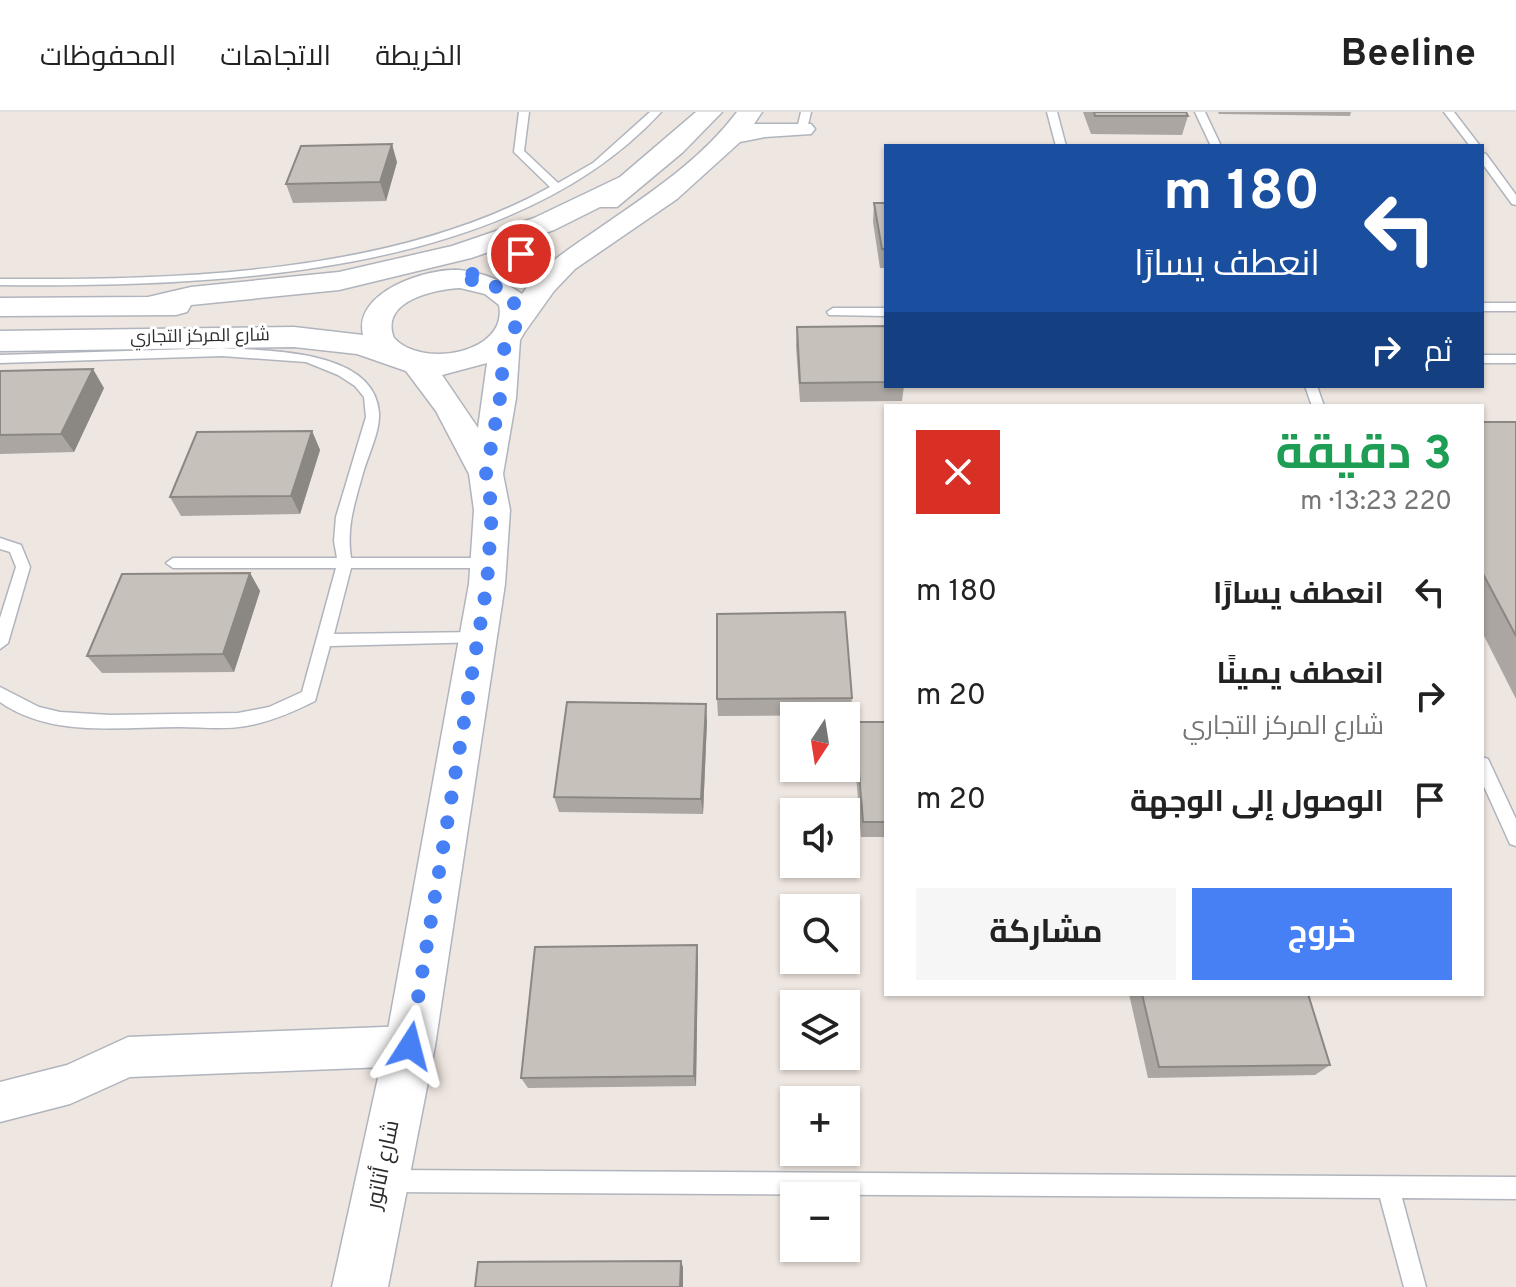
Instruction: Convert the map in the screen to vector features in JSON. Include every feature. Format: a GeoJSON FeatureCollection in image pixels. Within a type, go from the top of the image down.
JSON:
{"type":"FeatureCollection","features":[{"type":"Feature","properties":{"kind":"street"},"geometry":{"type":"LineString","coordinates":[[460,279],[544,241],[595,211],[674,147],[710,112]]}},
{"type":"Feature","properties":{"kind":"street"},"geometry":{"type":"LineString","coordinates":[[511,333],[518,312],[512,299],[499,288],[481,281],[460,279],[416,286],[398,295],[376,321],[375,335],[383,348],[407,361],[441,365],[488,353],[511,333],[540,288],[566,262],[646,207],[730,136],[750,112]]}},
{"type":"Feature","properties":{"kind":"street"},"geometry":{"type":"LineString","coordinates":[[730,136],[801,117]]}},
{"type":"Feature","properties":{"kind":"street"},"geometry":{"type":"LineString","coordinates":[[149,306],[191,296],[339,281],[446,256],[544,224],[629,183]]}},
{"type":"Feature","properties":{"kind":"street","name":"شارع المركز التجاري"},"geometry":{"type":"LineString","coordinates":[[0,307],[258,305],[398,295]]}},
{"type":"Feature","properties":{"kind":"street","name":"شارع أتاتور"},"geometry":{"type":"LineString","coordinates":[[486,474],[511,333]]}},
{"type":"Feature","properties":{"kind":"street","name":"شارع المركز التجاري"},"geometry":{"type":"LineString","coordinates":[[0,341],[294,337],[362,345],[407,361]]}},
{"type":"Feature","properties":{"kind":"street","name":"شارع أتاتور"},"geometry":{"type":"LineString","coordinates":[[360,1287],[410,1046],[478,638],[492,510],[486,474],[450,407],[407,361]]}},
{"type":"Feature","properties":{"kind":"street"},"geometry":{"type":"LineString","coordinates":[[0,1102],[70,1084],[128,1057],[410,1046]]}},
{"type":"Feature","properties":{"kind":"lane"},"geometry":{"type":"LineString","coordinates":[[524,112],[519,152],[557,188]]}},
{"type":"Feature","properties":{"kind":"lane"},"geometry":{"type":"LineString","coordinates":[[0,282],[122,281],[273,269],[429,240],[478,225],[557,188],[615,153],[635,137],[656,112]]}},
{"type":"Feature","properties":{"kind":"lane"},"geometry":{"type":"LineString","coordinates":[[1052,112],[1060,144]]}},
{"type":"Feature","properties":{"kind":"lane"},"geometry":{"type":"LineString","coordinates":[[1200,112],[1215,144]]}},
{"type":"Feature","properties":{"kind":"lane"},"geometry":{"type":"LineString","coordinates":[[1449,112],[1473,144]]}},
{"type":"Feature","properties":{"kind":"lane"},"geometry":{"type":"LineString","coordinates":[[1484,159],[1516,202]]}},
{"type":"Feature","properties":{"kind":"lane"},"geometry":{"type":"LineString","coordinates":[[1484,175],[1496,174]]}},
{"type":"Feature","properties":{"kind":"lane"},"geometry":{"type":"LineString","coordinates":[[1484,307],[1516,307]]}},
{"type":"Feature","properties":{"kind":"lane"},"geometry":{"type":"LineString","coordinates":[[833,312],[884,312]]}},
{"type":"Feature","properties":{"kind":"lane"},"geometry":{"type":"LineString","coordinates":[[0,359],[222,352],[308,358],[342,372],[370,396],[373,417],[343,517],[341,541],[345,564],[327,640],[309,696],[277,712],[242,720],[85,720],[39,714],[9,701],[0,693]]}},
{"type":"Feature","properties":{"kind":"lane"},"geometry":{"type":"LineString","coordinates":[[1484,359],[1516,359]]}},
{"type":"Feature","properties":{"kind":"lane"},"geometry":{"type":"LineString","coordinates":[[0,543],[16,549],[23,567],[0,643]]}},
{"type":"Feature","properties":{"kind":"lane"},"geometry":{"type":"LineString","coordinates":[[173,563],[488,563]]}},
{"type":"Feature","properties":{"kind":"lane"},"geometry":{"type":"LineString","coordinates":[[327,640],[478,638]]}},
{"type":"Feature","properties":{"kind":"lane"},"geometry":{"type":"LineString","coordinates":[[1484,768],[1516,838]]}},
{"type":"Feature","properties":{"kind":"lane"},"geometry":{"type":"LineString","coordinates":[[380,1181],[1516,1188]]}},
{"type":"Feature","properties":{"kind":"lane"},"geometry":{"type":"LineString","coordinates":[[1388,1187],[1415,1287]]}},
{"type":"Feature","properties":{"kind":"building"},"geometry":{"type":"Polygon","coordinates":[[[1094,112],[1186,112],[1188,116],[1095,116],[1094,112]]]}},
{"type":"Feature","properties":{"kind":"building"},"geometry":{"type":"Polygon","coordinates":[[[392,144],[380,182],[286,184],[301,146],[392,144]]]}},
{"type":"Feature","properties":{"kind":"building"},"geometry":{"type":"Polygon","coordinates":[[[874,203],[884,203],[882,249],[874,203]]]}},
{"type":"Feature","properties":{"kind":"building"},"geometry":{"type":"Polygon","coordinates":[[[884,326],[884,382],[800,383],[797,327],[884,326]]]}},
{"type":"Feature","properties":{"kind":"building"},"geometry":{"type":"Polygon","coordinates":[[[93,369],[61,434],[0,435],[0,371],[93,369]]]}},
{"type":"Feature","properties":{"kind":"building"},"geometry":{"type":"Polygon","coordinates":[[[1484,422],[1516,422],[1516,636],[1484,576],[1484,422]]]}},
{"type":"Feature","properties":{"kind":"building"},"geometry":{"type":"Polygon","coordinates":[[[312,431],[291,496],[170,497],[197,432],[312,431]]]}},
{"type":"Feature","properties":{"kind":"building"},"geometry":{"type":"Polygon","coordinates":[[[250,573],[223,654],[87,656],[122,574],[250,573]]]}},
{"type":"Feature","properties":{"kind":"building"},"geometry":{"type":"Polygon","coordinates":[[[845,612],[852,698],[717,699],[717,614],[845,612]]]}},
{"type":"Feature","properties":{"kind":"building"},"geometry":{"type":"Polygon","coordinates":[[[567,702],[706,704],[701,799],[554,797],[567,702]]]}},
{"type":"Feature","properties":{"kind":"building"},"geometry":{"type":"Polygon","coordinates":[[[860,722],[884,722],[884,822],[863,822],[860,722]]]}},
{"type":"Feature","properties":{"kind":"building"},"geometry":{"type":"Polygon","coordinates":[[[697,945],[694,1076],[521,1078],[535,947],[697,945]]]}},
{"type":"Feature","properties":{"kind":"building"},"geometry":{"type":"Polygon","coordinates":[[[1142,996],[1309,996],[1330,1065],[1159,1067],[1142,996]]]}},
{"type":"Feature","properties":{"kind":"building"},"geometry":{"type":"Polygon","coordinates":[[[681,1261],[680,1287],[475,1287],[478,1262],[681,1261]]]}},
{"type":"Feature","properties":{"kind":"route"},"geometry":{"type":"LineString","coordinates":[[410,1046],[487,584],[492,510],[486,474],[500,398],[505,340],[516,326],[518,312],[512,299],[499,288],[481,281],[460,279],[521,254]]}}]}
